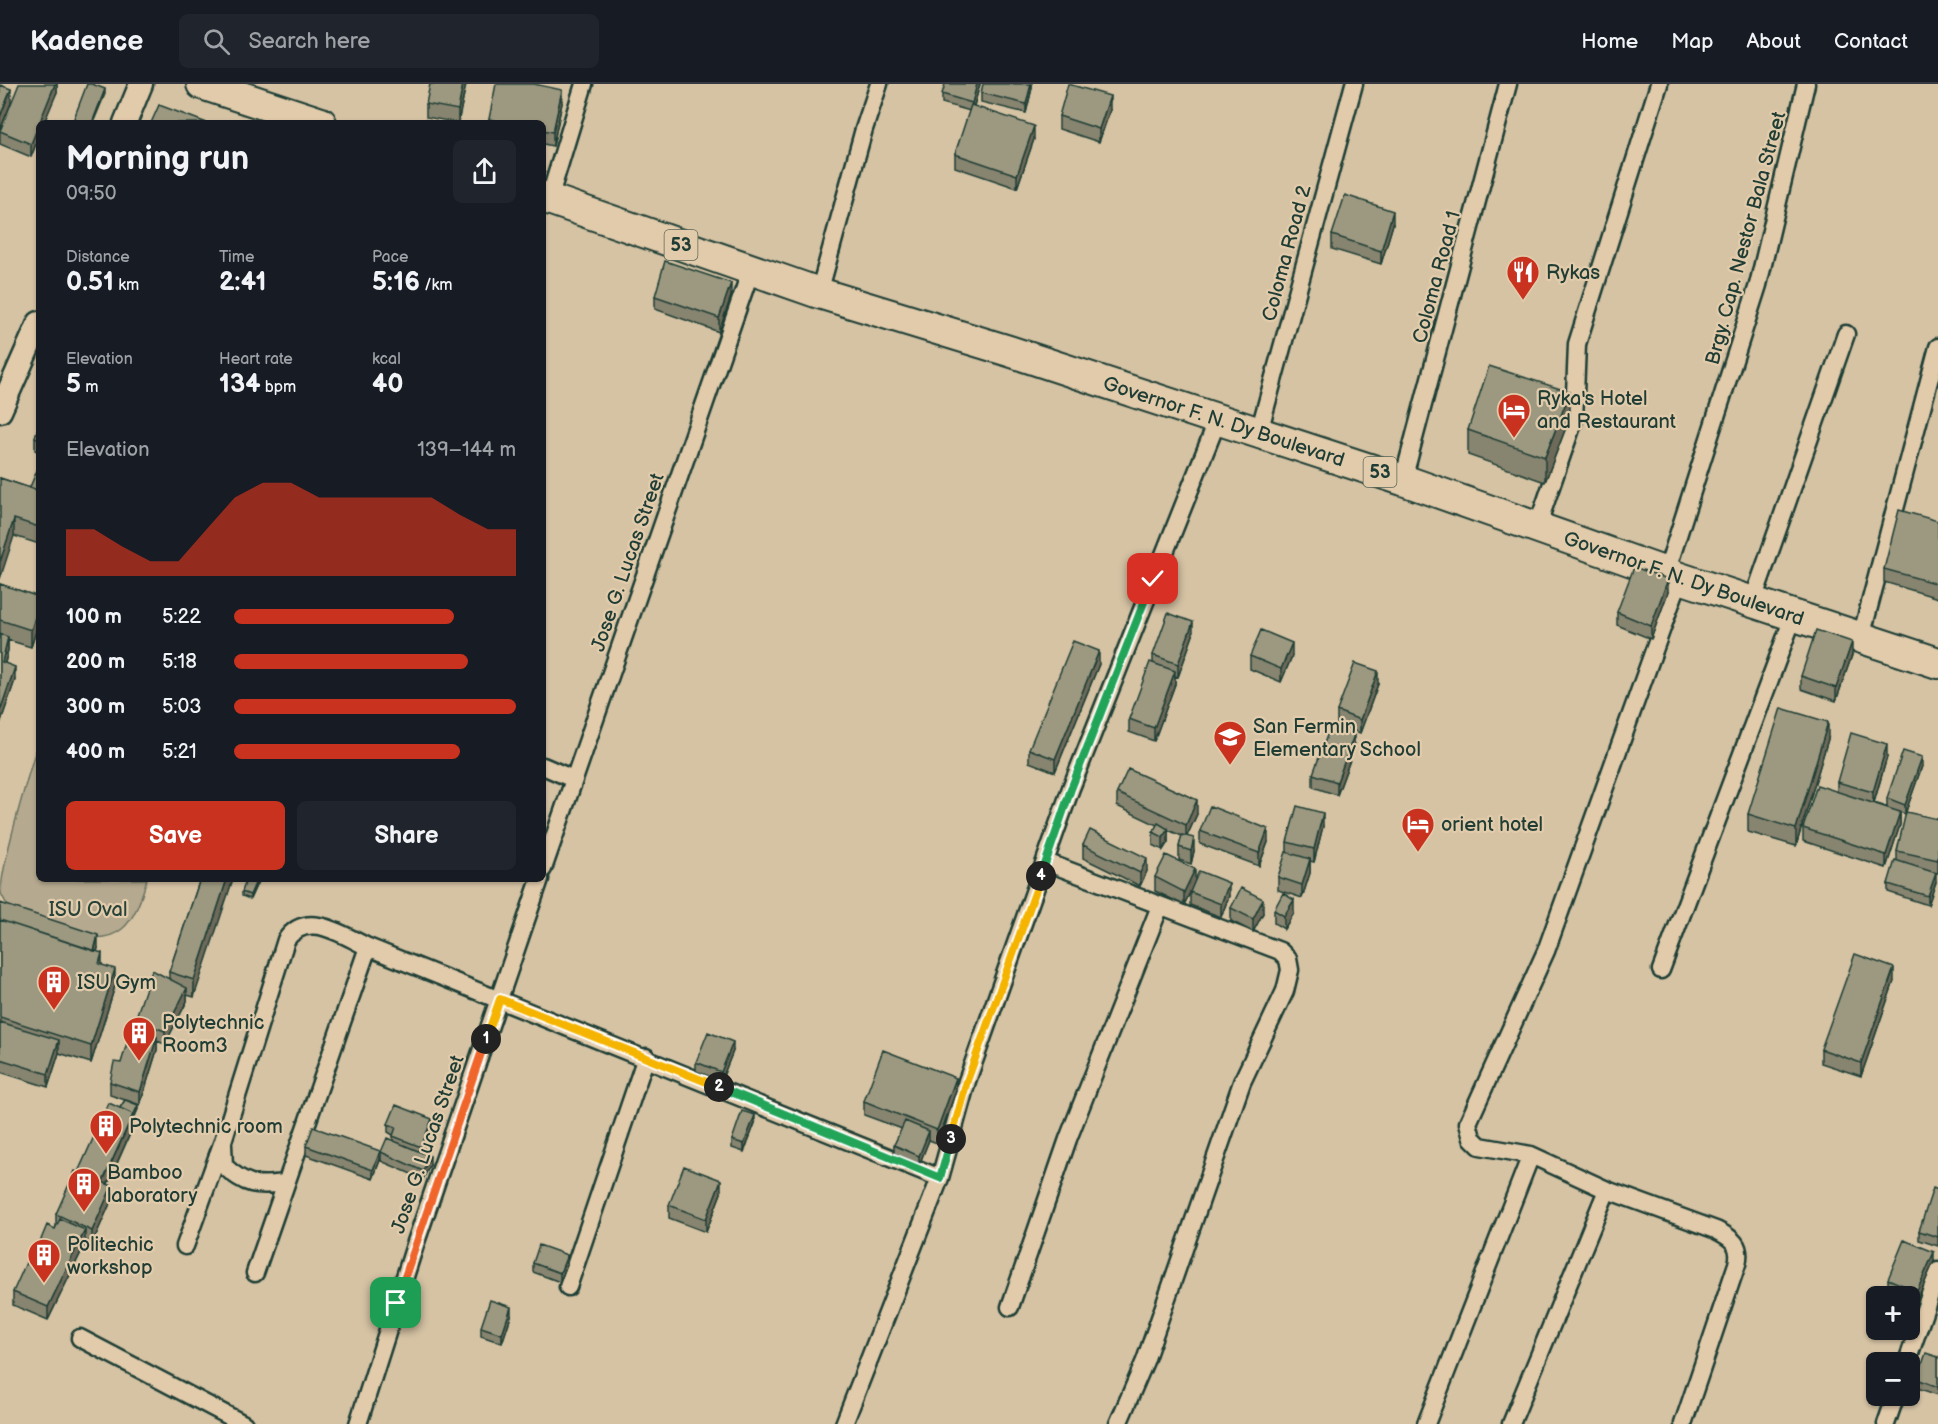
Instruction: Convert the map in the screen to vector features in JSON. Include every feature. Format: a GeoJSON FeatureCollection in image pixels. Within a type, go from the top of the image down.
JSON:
{"type":"FeatureCollection","features":[{"type":"Feature","properties":{"kind":"highway"},"geometry":{"type":"LineString","coordinates":[[202,84],[312,120]]}},
{"type":"Feature","properties":{"kind":"highway","name":"Governor F. N. Dy Boulevard"},"geometry":{"type":"LineString","coordinates":[[546,198],[819,293],[1009,351],[1403,480],[1673,576],[1938,663]]}},
{"type":"Feature","properties":{"kind":"street"},"geometry":{"type":"LineString","coordinates":[[126,120],[141,84]]}},
{"type":"Feature","properties":{"kind":"street"},"geometry":{"type":"LineString","coordinates":[[546,198],[584,84]]}},
{"type":"Feature","properties":{"kind":"street"},"geometry":{"type":"LineString","coordinates":[[819,293],[864,129],[879,84]]}},
{"type":"Feature","properties":{"kind":"street","name":"Coloma Road 2"},"geometry":{"type":"LineString","coordinates":[[1258,432],[1354,84]]}},
{"type":"Feature","properties":{"kind":"street","name":"Coloma Road 1"},"geometry":{"type":"LineString","coordinates":[[1403,480],[1508,84]]}},
{"type":"Feature","properties":{"kind":"street"},"geometry":{"type":"LineString","coordinates":[[1537,527],[1574,420],[1577,344],[1659,84]]}},
{"type":"Feature","properties":{"kind":"street","name":"Brgy. Cap. Nestor Bala Street"},"geometry":{"type":"LineString","coordinates":[[1531,1155],[1480,1146],[1472,1138],[1468,1124],[1546,951],[1673,576],[1758,285],[1806,84]]}},
{"type":"Feature","properties":{"kind":"street","name":"Jose G. Lucas Street"},"geometry":{"type":"LineString","coordinates":[[546,860],[752,270]]}},
{"type":"Feature","properties":{"kind":"street"},"geometry":{"type":"LineString","coordinates":[[0,411],[36,330]]}},
{"type":"Feature","properties":{"kind":"street"},"geometry":{"type":"LineString","coordinates":[[1752,603],[1846,333]]}},
{"type":"Feature","properties":{"kind":"street"},"geometry":{"type":"LineString","coordinates":[[1861,637],[1938,347]]}},
{"type":"Feature","properties":{"kind":"street"},"geometry":{"type":"LineString","coordinates":[[844,1424],[940,1178],[967,1081],[1112,681],[1218,419]]}},
{"type":"Feature","properties":{"kind":"street"},"geometry":{"type":"LineString","coordinates":[[1661,970],[1794,615]]}},
{"type":"Feature","properties":{"kind":"street"},"geometry":{"type":"LineString","coordinates":[[546,767],[573,779]]}},
{"type":"Feature","properties":{"kind":"street"},"geometry":{"type":"LineString","coordinates":[[1046,862],[1280,951],[1288,959],[1290,970],[1285,991],[1242,1082],[1145,1361],[1118,1424]]}},
{"type":"Feature","properties":{"kind":"street","name":"Jose G. Lucas Street"},"geometry":{"type":"LineString","coordinates":[[358,1424],[416,1242],[539,882]]}},
{"type":"Feature","properties":{"kind":"street"},"geometry":{"type":"LineString","coordinates":[[1010,1307],[1068,1139],[1160,906]]}},
{"type":"Feature","properties":{"kind":"street"},"geometry":{"type":"LineString","coordinates":[[185,1246],[223,1141],[286,940],[292,931],[311,924],[327,928],[368,947],[940,1178]]}},
{"type":"Feature","properties":{"kind":"street"},"geometry":{"type":"LineString","coordinates":[[255,1273],[284,1183],[368,947]]}},
{"type":"Feature","properties":{"kind":"street"},"geometry":{"type":"LineString","coordinates":[[568,1287],[646,1058]]}},
{"type":"Feature","properties":{"kind":"street"},"geometry":{"type":"LineString","coordinates":[[223,1141],[224,1166],[233,1174],[260,1187],[284,1183]]}},
{"type":"Feature","properties":{"kind":"street"},"geometry":{"type":"LineString","coordinates":[[1426,1424],[1531,1155],[1607,1190],[1716,1230],[1731,1237],[1737,1245],[1737,1264],[1683,1424]]}},
{"type":"Feature","properties":{"kind":"street"},"geometry":{"type":"LineString","coordinates":[[1511,1424],[1607,1190]]}},
{"type":"Feature","properties":{"kind":"street"},"geometry":{"type":"LineString","coordinates":[[1910,1352],[1938,1271]]}},
{"type":"Feature","properties":{"kind":"street"},"geometry":{"type":"LineString","coordinates":[[80,1338],[244,1424]]}},
{"type":"Feature","properties":{"kind":"street"},"geometry":{"type":"LineString","coordinates":[[1886,1424],[1892,1406]]}},
{"type":"Feature","properties":{"kind":"green space","name":"ISU Oval"},"geometry":{"type":"Polygon","coordinates":[[[36,749],[36,882],[146,882],[138,906],[122,929],[99,938],[85,937],[55,931],[15,918],[1,893],[5,863],[36,749]]]}},
{"type":"Feature","properties":{"kind":"building"},"geometry":{"type":"Polygon","coordinates":[[[19,84],[55,84],[41,120],[36,120],[36,132],[31,144],[0,131],[19,84]]]}},
{"type":"Feature","properties":{"kind":"building"},"geometry":{"type":"Polygon","coordinates":[[[87,84],[105,89],[93,120],[73,120],[87,84]]]}},
{"type":"Feature","properties":{"kind":"building"},"geometry":{"type":"Polygon","coordinates":[[[430,84],[463,84],[458,110],[426,104],[430,84]]]}},
{"type":"Feature","properties":{"kind":"building"},"geometry":{"type":"Polygon","coordinates":[[[496,84],[534,84],[562,90],[553,132],[546,131],[546,120],[489,119],[496,84]]]}},
{"type":"Feature","properties":{"kind":"building"},"geometry":{"type":"Polygon","coordinates":[[[945,84],[977,84],[972,103],[942,94],[945,84]]]}},
{"type":"Feature","properties":{"kind":"building"},"geometry":{"type":"Polygon","coordinates":[[[983,84],[1031,84],[1026,104],[981,93],[983,84]]]}},
{"type":"Feature","properties":{"kind":"building"},"geometry":{"type":"Polygon","coordinates":[[[1068,84],[1110,96],[1099,129],[1059,116],[1068,84]]]}},
{"type":"Feature","properties":{"kind":"building"},"geometry":{"type":"Polygon","coordinates":[[[0,85],[11,89],[0,117],[0,85]]]}},
{"type":"Feature","properties":{"kind":"building"},"geometry":{"type":"Polygon","coordinates":[[[159,105],[199,120],[152,120],[159,105]]]}},
{"type":"Feature","properties":{"kind":"building"},"geometry":{"type":"Polygon","coordinates":[[[971,105],[1034,126],[1017,175],[955,154],[971,105]]]}},
{"type":"Feature","properties":{"kind":"building"},"geometry":{"type":"Polygon","coordinates":[[[1345,195],[1393,211],[1381,251],[1332,235],[1345,195]]]}},
{"type":"Feature","properties":{"kind":"building"},"geometry":{"type":"Polygon","coordinates":[[[665,261],[731,283],[719,318],[655,296],[665,261]]]}},
{"type":"Feature","properties":{"kind":"building"},"geometry":{"type":"Polygon","coordinates":[[[1489,366],[1570,392],[1545,457],[1468,430],[1489,366]]]}},
{"type":"Feature","properties":{"kind":"building"},"geometry":{"type":"Polygon","coordinates":[[[36,473],[36,490],[30,487],[36,473]]]}},
{"type":"Feature","properties":{"kind":"building"},"geometry":{"type":"Polygon","coordinates":[[[0,478],[36,490],[36,526],[14,519],[0,562],[0,478]]]}},
{"type":"Feature","properties":{"kind":"building"},"geometry":{"type":"Polygon","coordinates":[[[1899,510],[1938,521],[1938,584],[1884,569],[1899,510]]]}},
{"type":"Feature","properties":{"kind":"building"},"geometry":{"type":"Polygon","coordinates":[[[1634,567],[1668,579],[1651,626],[1617,612],[1634,567]]]}},
{"type":"Feature","properties":{"kind":"building"},"geometry":{"type":"Polygon","coordinates":[[[0,584],[36,596],[36,614],[31,630],[0,620],[0,584]]]}},
{"type":"Feature","properties":{"kind":"building"},"geometry":{"type":"Polygon","coordinates":[[[1168,613],[1193,622],[1178,664],[1153,655],[1168,613]]]}},
{"type":"Feature","properties":{"kind":"building"},"geometry":{"type":"Polygon","coordinates":[[[1261,630],[1292,643],[1281,669],[1250,656],[1261,630]]]}},
{"type":"Feature","properties":{"kind":"building"},"geometry":{"type":"Polygon","coordinates":[[[1816,630],[1852,642],[1836,688],[1801,676],[1816,630]]]}},
{"type":"Feature","properties":{"kind":"building"},"geometry":{"type":"Polygon","coordinates":[[[0,634],[8,637],[2,662],[15,667],[0,711],[0,634]]]}},
{"type":"Feature","properties":{"kind":"building"},"geometry":{"type":"Polygon","coordinates":[[[1073,641],[1099,651],[1055,759],[1029,749],[1073,641]]]}},
{"type":"Feature","properties":{"kind":"building"},"geometry":{"type":"Polygon","coordinates":[[[1150,662],[1175,671],[1154,728],[1129,719],[1150,662]]]}},
{"type":"Feature","properties":{"kind":"building"},"geometry":{"type":"Polygon","coordinates":[[[1355,663],[1378,671],[1360,720],[1337,711],[1355,663]]]}},
{"type":"Feature","properties":{"kind":"building"},"geometry":{"type":"Polygon","coordinates":[[[1781,708],[1828,722],[1796,829],[1748,814],[1781,708]]]}},
{"type":"Feature","properties":{"kind":"building"},"geometry":{"type":"Polygon","coordinates":[[[1330,727],[1354,735],[1337,782],[1313,774],[1330,727]]]}},
{"type":"Feature","properties":{"kind":"building"},"geometry":{"type":"Polygon","coordinates":[[[1851,733],[1887,744],[1873,792],[1837,782],[1851,733]]]}},
{"type":"Feature","properties":{"kind":"building"},"geometry":{"type":"Polygon","coordinates":[[[1903,751],[1922,757],[1905,805],[1887,798],[1903,751]]]}},
{"type":"Feature","properties":{"kind":"building"},"geometry":{"type":"Polygon","coordinates":[[[1128,769],[1197,800],[1186,825],[1117,793],[1128,769]]]}},
{"type":"Feature","properties":{"kind":"building"},"geometry":{"type":"Polygon","coordinates":[[[1817,785],[1900,812],[1886,855],[1803,828],[1817,785]]]}},
{"type":"Feature","properties":{"kind":"building"},"geometry":{"type":"Polygon","coordinates":[[[1210,806],[1268,829],[1259,853],[1200,831],[1210,806]]]}},
{"type":"Feature","properties":{"kind":"building"},"geometry":{"type":"Polygon","coordinates":[[[1297,806],[1323,813],[1314,849],[1287,842],[1297,806]]]}},
{"type":"Feature","properties":{"kind":"building"},"geometry":{"type":"Polygon","coordinates":[[[1906,812],[1938,819],[1938,860],[1897,851],[1906,812]]]}},
{"type":"Feature","properties":{"kind":"building"},"geometry":{"type":"Polygon","coordinates":[[[1158,823],[1168,829],[1163,837],[1153,832],[1158,823]]]}},
{"type":"Feature","properties":{"kind":"building"},"geometry":{"type":"Polygon","coordinates":[[[1090,830],[1147,858],[1140,873],[1083,845],[1090,830]]]}},
{"type":"Feature","properties":{"kind":"building"},"geometry":{"type":"Polygon","coordinates":[[[1182,835],[1194,838],[1191,851],[1179,847],[1182,835]]]}},
{"type":"Feature","properties":{"kind":"building"},"geometry":{"type":"Polygon","coordinates":[[[1286,852],[1310,859],[1302,885],[1278,877],[1286,852]]]}},
{"type":"Feature","properties":{"kind":"building"},"geometry":{"type":"Polygon","coordinates":[[[1166,855],[1195,869],[1184,892],[1155,877],[1166,855]]]}},
{"type":"Feature","properties":{"kind":"building"},"geometry":{"type":"Polygon","coordinates":[[[1895,860],[1936,873],[1928,896],[1888,884],[1895,860]]]}},
{"type":"Feature","properties":{"kind":"building"},"geometry":{"type":"Polygon","coordinates":[[[1199,871],[1229,883],[1221,904],[1190,892],[1199,871]]]}},
{"type":"Feature","properties":{"kind":"building"},"geometry":{"type":"Polygon","coordinates":[[[199,882],[226,882],[194,980],[169,972],[199,882]]]}},
{"type":"Feature","properties":{"kind":"building"},"geometry":{"type":"Polygon","coordinates":[[[245,882],[256,882],[250,895],[242,892],[245,882]]]}},
{"type":"Feature","properties":{"kind":"building"},"geometry":{"type":"Polygon","coordinates":[[[1241,888],[1263,899],[1253,919],[1231,908],[1241,888]]]}},
{"type":"Feature","properties":{"kind":"building"},"geometry":{"type":"Polygon","coordinates":[[[1283,893],[1294,900],[1284,916],[1274,910],[1283,893]]]}},
{"type":"Feature","properties":{"kind":"building"},"geometry":{"type":"Polygon","coordinates":[[[0,903],[98,935],[94,951],[0,920],[0,903]]]}},
{"type":"Feature","properties":{"kind":"building","name":"ISU Gym"},"geometry":{"type":"Polygon","coordinates":[[[0,920],[102,953],[99,964],[115,969],[91,1046],[0,1017],[0,920]]]}},
{"type":"Feature","properties":{"kind":"building"},"geometry":{"type":"Polygon","coordinates":[[[1855,954],[1894,968],[1861,1063],[1821,1049],[1855,954]]]}},
{"type":"Feature","properties":{"kind":"building"},"geometry":{"type":"Polygon","coordinates":[[[152,970],[187,988],[165,1031],[135,1020],[152,970]]]}},
{"type":"Feature","properties":{"kind":"building"},"geometry":{"type":"Polygon","coordinates":[[[0,1022],[59,1040],[48,1074],[0,1059],[0,1022]]]}},
{"type":"Feature","properties":{"kind":"building","name":"Polytechnic Room3"},"geometry":{"type":"Polygon","coordinates":[[[132,1026],[157,1037],[140,1092],[110,1082],[114,1062],[121,1063],[132,1026]]]}},
{"type":"Feature","properties":{"kind":"building"},"geometry":{"type":"Polygon","coordinates":[[[708,1032],[733,1042],[721,1072],[696,1062],[708,1032]]]}},
{"type":"Feature","properties":{"kind":"building"},"geometry":{"type":"Polygon","coordinates":[[[883,1050],[956,1078],[937,1130],[864,1101],[883,1050]]]}},
{"type":"Feature","properties":{"kind":"building"},"geometry":{"type":"Polygon","coordinates":[[[125,1100],[138,1105],[133,1116],[120,1108],[125,1100]]]}},
{"type":"Feature","properties":{"kind":"building","name":"Polytechnic room"},"geometry":{"type":"Polygon","coordinates":[[[109,1103],[133,1114],[103,1181],[79,1170],[109,1103]]]}},
{"type":"Feature","properties":{"kind":"building"},"geometry":{"type":"Polygon","coordinates":[[[396,1105],[432,1119],[421,1147],[393,1136],[396,1127],[388,1124],[396,1105]]]}},
{"type":"Feature","properties":{"kind":"building"},"geometry":{"type":"Polygon","coordinates":[[[742,1111],[755,1115],[744,1144],[732,1140],[742,1111]]]}},
{"type":"Feature","properties":{"kind":"building"},"geometry":{"type":"Polygon","coordinates":[[[905,1121],[929,1131],[919,1156],[894,1145],[905,1121]]]}},
{"type":"Feature","properties":{"kind":"building"},"geometry":{"type":"Polygon","coordinates":[[[313,1127],[380,1151],[373,1170],[306,1146],[313,1127]]]}},
{"type":"Feature","properties":{"kind":"building"},"geometry":{"type":"Polygon","coordinates":[[[387,1138],[430,1156],[423,1171],[381,1152],[387,1138]]]}},
{"type":"Feature","properties":{"kind":"building"},"geometry":{"type":"Polygon","coordinates":[[[684,1166],[721,1180],[706,1219],[669,1205],[684,1166]]]}},
{"type":"Feature","properties":{"kind":"building","name":"Bamboo laboratory"},"geometry":{"type":"Polygon","coordinates":[[[75,1171],[112,1186],[92,1231],[56,1214],[75,1171]]]}},
{"type":"Feature","properties":{"kind":"building"},"geometry":{"type":"Polygon","coordinates":[[[1933,1188],[1938,1190],[1938,1237],[1919,1231],[1933,1188]]]}},
{"type":"Feature","properties":{"kind":"building","name":"Politechic workshop"},"geometry":{"type":"Polygon","coordinates":[[[60,1219],[85,1230],[48,1307],[13,1292],[33,1247],[37,1249],[47,1225],[55,1229],[60,1219]]]}},
{"type":"Feature","properties":{"kind":"building"},"geometry":{"type":"Polygon","coordinates":[[[1904,1240],[1934,1252],[1919,1286],[1905,1286],[1888,1279],[1904,1240]]]}},
{"type":"Feature","properties":{"kind":"building"},"geometry":{"type":"Polygon","coordinates":[[[539,1245],[567,1255],[560,1273],[533,1263],[539,1245]]]}},
{"type":"Feature","properties":{"kind":"building"},"geometry":{"type":"Polygon","coordinates":[[[490,1300],[511,1307],[502,1334],[481,1327],[490,1300]]]}},
{"type":"Feature","properties":{"kind":"building"},"geometry":{"type":"Polygon","coordinates":[[[1926,1353],[1938,1357],[1938,1387],[1920,1380],[1920,1370],[1926,1353]]]}},
{"type":"Feature","properties":{"kind":"place","name":"Rykas"},"geometry":{"type":"Point","coordinates":[1523,301]}},
{"type":"Feature","properties":{"kind":"place","name":"Ryka's Hotel and Restaurant"},"geometry":{"type":"Point","coordinates":[1514,439]}},
{"type":"Feature","properties":{"kind":"place","name":"San Fermin Elementary School"},"geometry":{"type":"Point","coordinates":[1230,766]}},
{"type":"Feature","properties":{"kind":"place","name":"orient hotel"},"geometry":{"type":"Point","coordinates":[1418,853]}},
{"type":"Feature","properties":{"kind":"place","name":"ISU Gym"},"geometry":{"type":"Point","coordinates":[54,1011]}},
{"type":"Feature","properties":{"kind":"place","name":"Polytechnic Room3"},"geometry":{"type":"Point","coordinates":[139,1062]}},
{"type":"Feature","properties":{"kind":"place","name":"Polytechnic room"},"geometry":{"type":"Point","coordinates":[106,1155]}},
{"type":"Feature","properties":{"kind":"place","name":"Bamboo laboratory"},"geometry":{"type":"Point","coordinates":[84,1213]}},
{"type":"Feature","properties":{"kind":"place","name":"Politechic workshop"},"geometry":{"type":"Point","coordinates":[44,1284]}},
{"type":"Feature","properties":{"kind":"route"},"geometry":{"type":"LineString","coordinates":[[396,1303],[500,999],[940,1178],[967,1081],[1071,789],[1153,579]]}}]}
